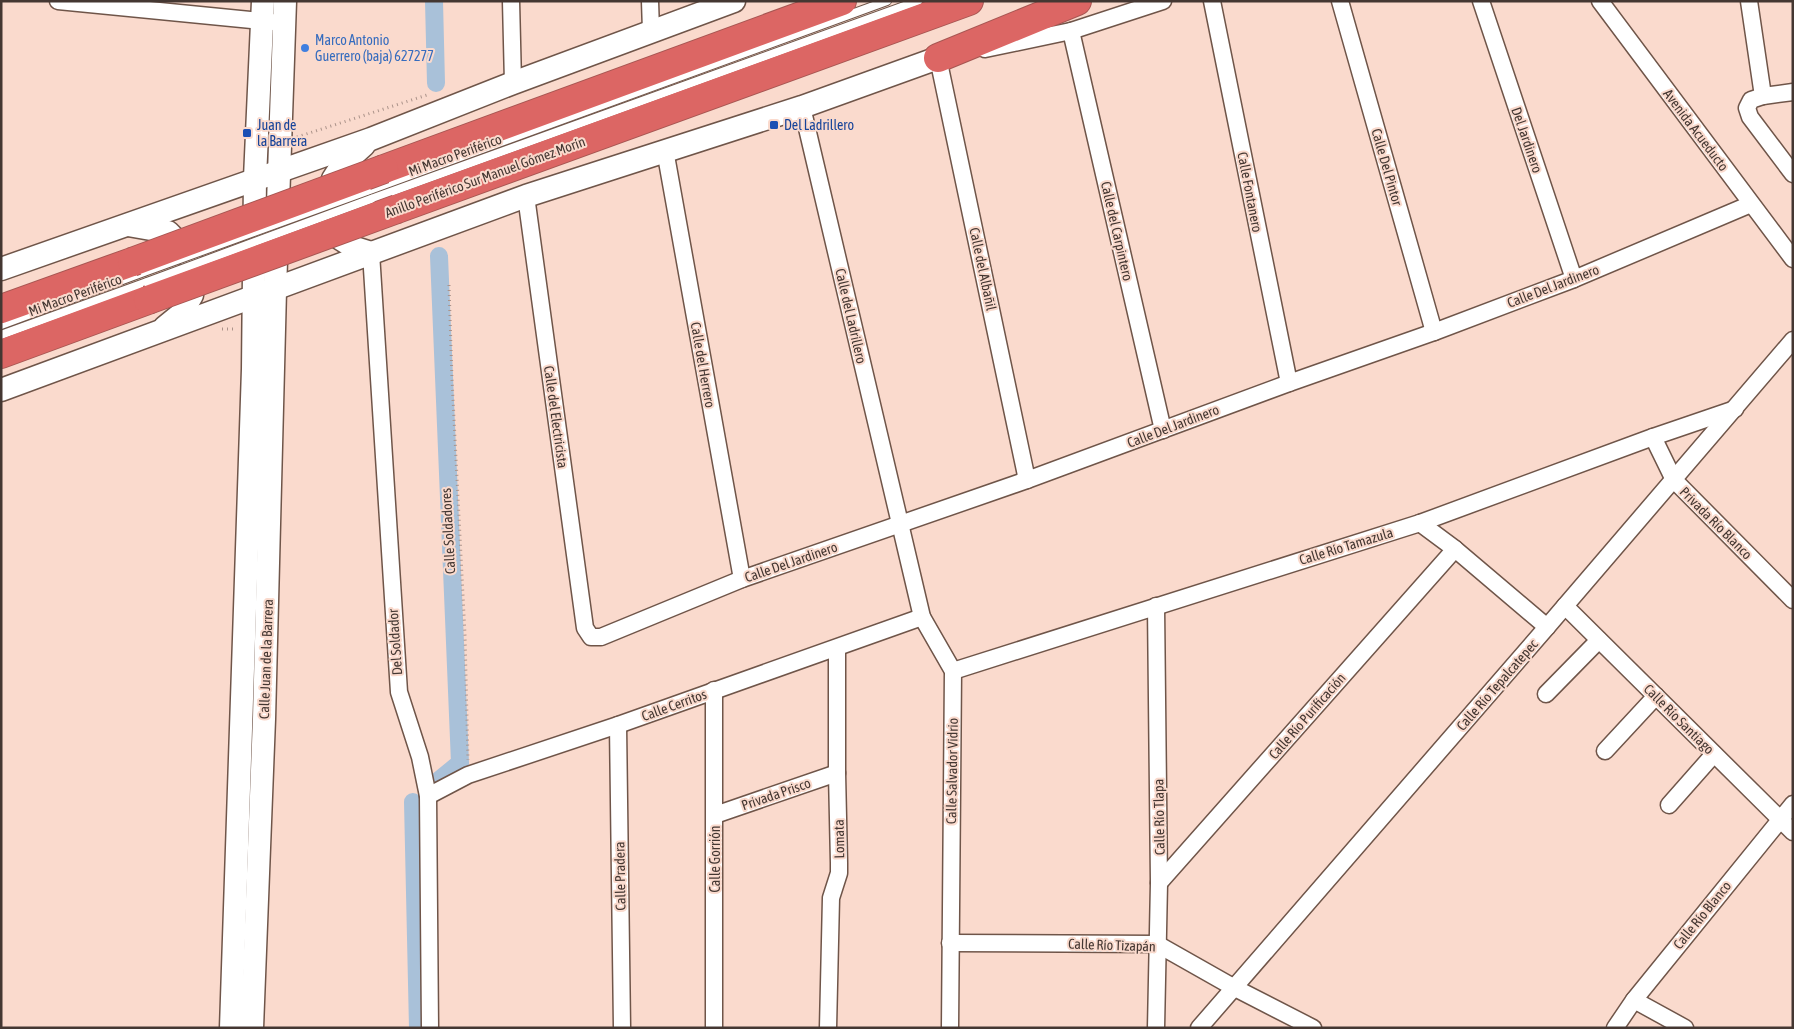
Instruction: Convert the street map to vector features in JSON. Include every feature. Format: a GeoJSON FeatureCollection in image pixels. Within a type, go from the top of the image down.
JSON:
{"type":"FeatureCollection","features":[{"type":"Feature","properties":{"kind":"highway","name":"Anillo Periférico Sur Manuel Gómez Morín"},"geometry":{"type":"LineString","coordinates":[[1,354],[143,279],[384,169],[842,1]]}},
{"type":"Feature","properties":{"kind":"highway","name":"Anillo Periférico Sur Manuel Gómez Morín"},"geometry":{"type":"LineString","coordinates":[[1,309],[143,279],[397,208],[969,1]]}},
{"type":"Feature","properties":{"kind":"highway"},"geometry":{"type":"LineString","coordinates":[[938,58],[1077,1]]}},
{"type":"Feature","properties":{"kind":"main road"},"geometry":{"type":"LineString","coordinates":[[1,268],[371,139],[513,83],[734,1]]}},
{"type":"Feature","properties":{"kind":"main road","name":"Calle Juan de la Barrera"},"geometry":{"type":"LineString","coordinates":[[252,1028],[244,971],[237,844],[254,297],[255,178],[262,11]]}},
{"type":"Feature","properties":{"kind":"main road","name":"Calle Juan de la Barrera"},"geometry":{"type":"LineString","coordinates":[[231,1028],[244,971],[259,845],[285,12]]}},
{"type":"Feature","properties":{"kind":"main road"},"geometry":{"type":"LineString","coordinates":[[1,390],[526,196],[802,107],[938,58]]}},
{"type":"Feature","properties":{"kind":"main road"},"geometry":{"type":"LineString","coordinates":[[371,139],[342,165],[333,179],[327,201],[331,222],[339,238],[355,248],[371,253]]}},
{"type":"Feature","properties":{"kind":"main road"},"geometry":{"type":"LineString","coordinates":[[126,225],[168,232],[186,250],[195,269],[192,295],[181,314],[163,330]]}},
{"type":"Feature","properties":{"kind":"main road"},"geometry":{"type":"LineString","coordinates":[[242,718],[264,719]]}},
{"type":"Feature","properties":{"kind":"main road"},"geometry":{"type":"LineString","coordinates":[[237,844],[259,845]]}},
{"type":"Feature","properties":{"kind":"street"},"geometry":{"type":"LineString","coordinates":[[58,1],[285,12]]}},
{"type":"Feature","properties":{"kind":"street"},"geometry":{"type":"LineString","coordinates":[[511,1],[513,83]]}},
{"type":"Feature","properties":{"kind":"street"},"geometry":{"type":"LineString","coordinates":[[650,1],[651,31]]}},
{"type":"Feature","properties":{"kind":"street"},"geometry":{"type":"LineString","coordinates":[[938,58],[1070,31],[1163,1]]}},
{"type":"Feature","properties":{"kind":"street","name":"Calle Fontanero"},"geometry":{"type":"LineString","coordinates":[[1212,1],[1289,383]]}},
{"type":"Feature","properties":{"kind":"street","name":"Calle Del Pintor"},"geometry":{"type":"LineString","coordinates":[[1340,1],[1434,332]]}},
{"type":"Feature","properties":{"kind":"street","name":"Del Jardinero"},"geometry":{"type":"LineString","coordinates":[[1481,1],[1574,279]]}},
{"type":"Feature","properties":{"kind":"street","name":"Avenida Acueducto"},"geometry":{"type":"LineString","coordinates":[[1600,1],[1793,260]]}},
{"type":"Feature","properties":{"kind":"street"},"geometry":{"type":"LineString","coordinates":[[1749,1],[1763,96]]}},
{"type":"Feature","properties":{"kind":"street","name":"Calle del Carpintero"},"geometry":{"type":"LineString","coordinates":[[1070,31],[1164,430]]}},
{"type":"Feature","properties":{"kind":"street","name":"Calle del Albañil"},"geometry":{"type":"LineString","coordinates":[[938,58],[1028,480]]}},
{"type":"Feature","properties":{"kind":"street"},"geometry":{"type":"LineString","coordinates":[[1793,92],[1763,96],[1751,100],[1747,108],[1750,118],[1793,174]]}},
{"type":"Feature","properties":{"kind":"street","name":"Calle del Ladrillero"},"geometry":{"type":"LineString","coordinates":[[802,107],[900,524]]}},
{"type":"Feature","properties":{"kind":"street","name":"Calle del Herrero"},"geometry":{"type":"LineString","coordinates":[[665,150],[742,579]]}},
{"type":"Feature","properties":{"kind":"street","name":"Calle del Electricista"},"geometry":{"type":"LineString","coordinates":[[526,196],[585,628],[591,637]]}},
{"type":"Feature","properties":{"kind":"street","name":"Calle Del Jardinero"},"geometry":{"type":"LineString","coordinates":[[591,637],[601,637],[742,579],[1028,480],[1289,383],[1434,332],[1574,279],[1751,204]]}},
{"type":"Feature","properties":{"kind":"street","name":"Del Soldador"},"geometry":{"type":"LineString","coordinates":[[371,253],[398,692],[420,757],[428,796],[430,1028]]}},
{"type":"Feature","properties":{"kind":"street","name":"Calle Río Tepalcatepec"},"geometry":{"type":"LineString","coordinates":[[1199,1028],[1793,340]]}},
{"type":"Feature","properties":{"kind":"street","name":"Calle Río Tamazula"},"geometry":{"type":"LineString","coordinates":[[953,671],[1420,523],[1653,437],[1735,409]]}},
{"type":"Feature","properties":{"kind":"street","name":"Privada Río Blanco"},"geometry":{"type":"LineString","coordinates":[[1653,437],[1674,480],[1793,600]]}},
{"type":"Feature","properties":{"kind":"street"},"geometry":{"type":"LineString","coordinates":[[1420,523],[1455,549],[1547,627]]}},
{"type":"Feature","properties":{"kind":"street"},"geometry":{"type":"LineString","coordinates":[[900,524],[922,617],[953,671]]}},
{"type":"Feature","properties":{"kind":"street","name":"Calle Río Purificación"},"geometry":{"type":"LineString","coordinates":[[1160,883],[1455,549]]}},
{"type":"Feature","properties":{"kind":"street","name":"Calle Río Tlapa"},"geometry":{"type":"LineString","coordinates":[[1156,606],[1160,883],[1156,1028]]}},
{"type":"Feature","properties":{"kind":"street","name":"Calle Río Santiago"},"geometry":{"type":"LineString","coordinates":[[1565,606],[1793,832]]}},
{"type":"Feature","properties":{"kind":"street","name":"Calle Cerritos"},"geometry":{"type":"LineString","coordinates":[[428,796],[468,775],[618,725],[922,617]]}},
{"type":"Feature","properties":{"kind":"street"},"geometry":{"type":"LineString","coordinates":[[1546,694],[1599,640]]}},
{"type":"Feature","properties":{"kind":"street","name":"Lomata"},"geometry":{"type":"LineString","coordinates":[[828,1028],[831,898],[839,873],[840,863],[837,773],[837,648]]}},
{"type":"Feature","properties":{"kind":"street","name":"Calle Salvador Vidrio"},"geometry":{"type":"LineString","coordinates":[[950,1028],[953,671]]}},
{"type":"Feature","properties":{"kind":"street","name":"Calle Gorrión"},"geometry":{"type":"LineString","coordinates":[[714,690],[714,1028]]}},
{"type":"Feature","properties":{"kind":"street"},"geometry":{"type":"LineString","coordinates":[[1605,751],[1656,696]]}},
{"type":"Feature","properties":{"kind":"street","name":"Calle Pradera"},"geometry":{"type":"LineString","coordinates":[[618,725],[622,1028]]}},
{"type":"Feature","properties":{"kind":"street"},"geometry":{"type":"LineString","coordinates":[[1669,805],[1714,754]]}},
{"type":"Feature","properties":{"kind":"street","name":"Privada Prisco"},"geometry":{"type":"LineString","coordinates":[[715,814],[837,773]]}},
{"type":"Feature","properties":{"kind":"street","name":"Calle Río Blanco"},"geometry":{"type":"LineString","coordinates":[[1615,1028],[1634,1000],[1793,804]]}},
{"type":"Feature","properties":{"kind":"street","name":"Calle Río Tizapán"},"geometry":{"type":"LineString","coordinates":[[950,943],[1158,944],[1233,987],[1313,1028]]}},
{"type":"Feature","properties":{"kind":"street"},"geometry":{"type":"LineString","coordinates":[[1634,1000],[1685,1028]]}},
{"type":"Feature","properties":{"kind":"lane","name":"Mi Macro Periférico"},"geometry":{"type":"LineString","coordinates":[[1,335],[367,190],[888,1]]}},
{"type":"Feature","properties":{"kind":"lane","name":"Mi Macro Periférico"},"geometry":{"type":"LineString","coordinates":[[1,325],[143,279],[371,199],[918,1]]}},
{"type":"Feature","properties":{"kind":"path","name":"Calle Soldadores"},"geometry":{"type":"LineString","coordinates":[[449,285],[465,635],[468,775]]}},
{"type":"Feature","properties":{"kind":"path"},"geometry":{"type":"LineString","coordinates":[[215,329],[233,329],[238,332]]}},
{"type":"Feature","properties":{"kind":"waterway"},"geometry":{"type":"LineString","coordinates":[[434,1],[436,83]]}},
{"type":"Feature","properties":{"kind":"waterway"},"geometry":{"type":"LineString","coordinates":[[438,781],[460,763],[439,256]]}},
{"type":"Feature","properties":{"kind":"waterway"},"geometry":{"type":"LineString","coordinates":[[413,802],[418,1028]]}},
{"type":"Feature","properties":{"kind":"place","name":"Marco Antonio Guerrero (baja) 627277"},"geometry":{"type":"Point","coordinates":[305,48]}},
{"type":"Feature","properties":{"kind":"place","name":"Del Ladrillero"},"geometry":{"type":"Point","coordinates":[774,125]}},
{"type":"Feature","properties":{"kind":"place","name":"Juan de la Barrera"},"geometry":{"type":"Point","coordinates":[247,133]}}]}
